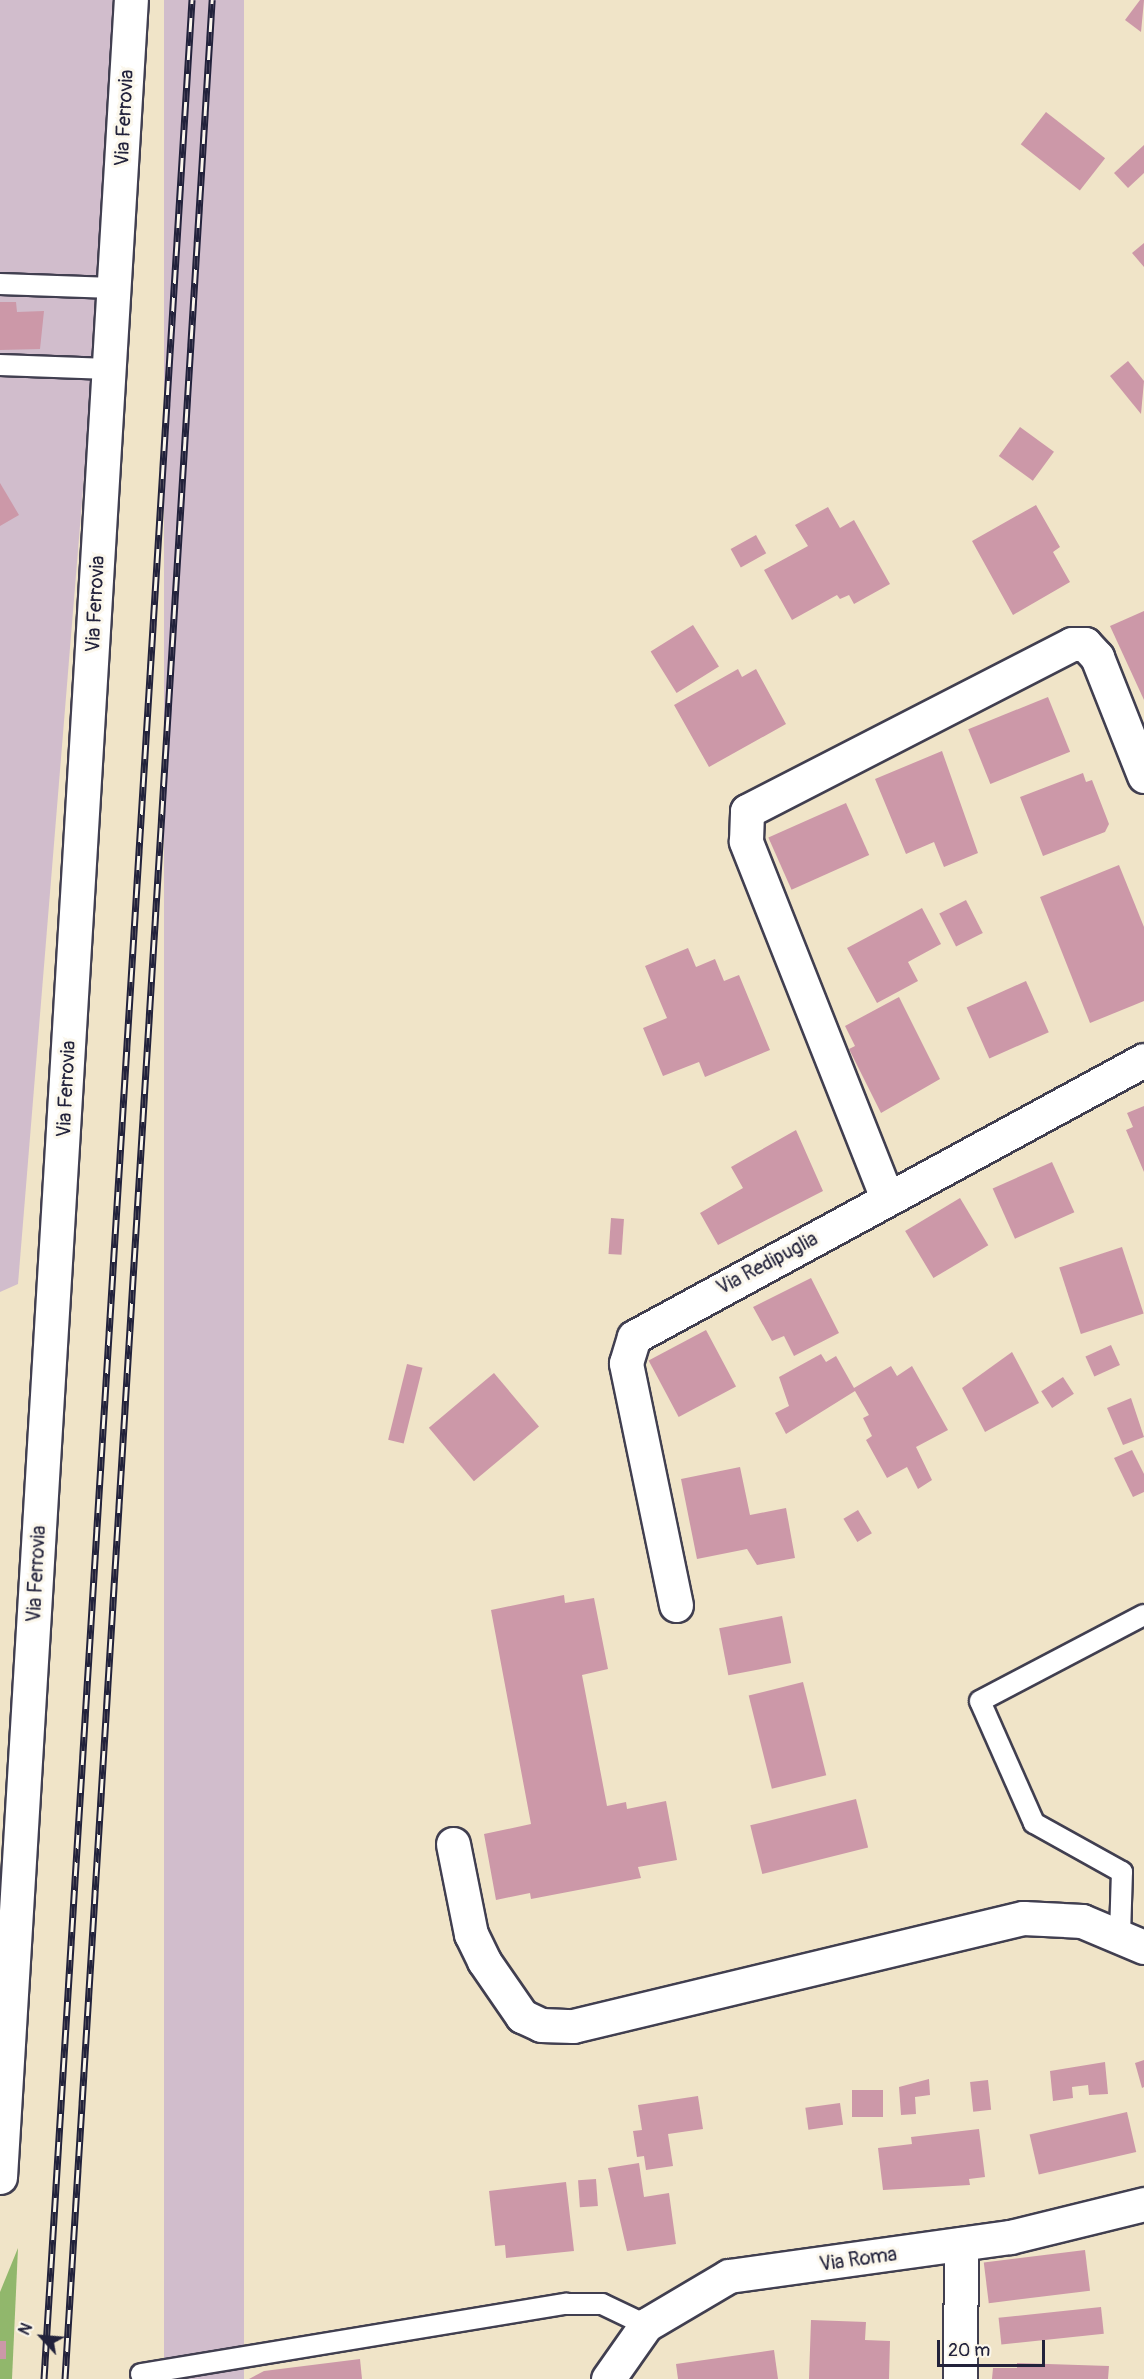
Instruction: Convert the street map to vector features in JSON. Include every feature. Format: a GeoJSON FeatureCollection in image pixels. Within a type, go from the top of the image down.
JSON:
{"type":"FeatureCollection","features":[{"type":"Feature","properties":{"kind":"street","name":"Via Ferrovia"},"geometry":{"type":"LineString","coordinates":[[0,2177],[131,0]]}},
{"type":"Feature","properties":{"kind":"street"},"geometry":{"type":"LineString","coordinates":[[887,1198],[746,841],[747,811],[1072,644],[1085,644],[1097,657],[1144,776]]}},
{"type":"Feature","properties":{"kind":"street","name":"Via Redipuglia"},"geometry":{"type":"LineString","coordinates":[[676,1605],[627,1348],[645,1328],[1144,1060]]}},
{"type":"Feature","properties":{"kind":"street"},"geometry":{"type":"LineString","coordinates":[[453,1844],[471,1934],[483,1961],[522,2016],[541,2025],[573,2026],[1023,1918],[1061,1917],[1132,1941]]}},
{"type":"Feature","properties":{"kind":"street","name":"Via Roma"},"geometry":{"type":"LineString","coordinates":[[608,2379],[646,2325],[729,2276],[961,2244],[1144,2204]]}},
{"type":"Feature","properties":{"kind":"street"},"geometry":{"type":"LineString","coordinates":[[960,2379],[961,2244]]}},
{"type":"Feature","properties":{"kind":"lane"},"geometry":{"type":"LineString","coordinates":[[0,284],[114,288]]}},
{"type":"Feature","properties":{"kind":"lane"},"geometry":{"type":"LineString","coordinates":[[0,365],[109,369]]}},
{"type":"Feature","properties":{"kind":"lane"},"geometry":{"type":"LineString","coordinates":[[1132,1941],[1122,1872],[1034,1823],[980,1701],[1144,1615]]}},
{"type":"Feature","properties":{"kind":"lane"},"geometry":{"type":"LineString","coordinates":[[141,2374],[566,2304],[602,2304],[646,2325]]}},
{"type":"Feature","properties":{"kind":"shaded area"},"geometry":{"type":"Polygon","coordinates":[[[0,0],[123,0],[18,1284],[0,1292],[0,0]]]}},
{"type":"Feature","properties":{"kind":"shaded area"},"geometry":{"type":"Polygon","coordinates":[[[164,0],[244,0],[244,2379],[164,2379],[164,0]]]}},
{"type":"Feature","properties":{"kind":"green space"},"geometry":{"type":"Polygon","coordinates":[[[18,2248],[12,2379],[0,2379],[0,2292],[18,2248]]]}},
{"type":"Feature","properties":{"kind":"building"},"geometry":{"type":"Polygon","coordinates":[[[1140,0],[1144,0],[1141,32],[1125,20],[1140,0]]]}},
{"type":"Feature","properties":{"kind":"building"},"geometry":{"type":"Polygon","coordinates":[[[1046,112],[1105,158],[1080,190],[1021,144],[1046,112]]]}},
{"type":"Feature","properties":{"kind":"building"},"geometry":{"type":"Polygon","coordinates":[[[1144,145],[1144,173],[1128,188],[1114,173],[1144,145]]]}},
{"type":"Feature","properties":{"kind":"building"},"geometry":{"type":"Polygon","coordinates":[[[1144,243],[1144,267],[1132,253],[1144,243]]]}},
{"type":"Feature","properties":{"kind":"building"},"geometry":{"type":"Polygon","coordinates":[[[0,302],[16,302],[17,312],[44,311],[40,349],[0,350],[0,302]]]}},
{"type":"Feature","properties":{"kind":"building"},"geometry":{"type":"Polygon","coordinates":[[[1128,361],[1144,381],[1141,414],[1110,376],[1128,361]]]}},
{"type":"Feature","properties":{"kind":"building"},"geometry":{"type":"Polygon","coordinates":[[[1020,427],[1054,452],[1033,481],[999,456],[1020,427]]]}},
{"type":"Feature","properties":{"kind":"building"},"geometry":{"type":"Polygon","coordinates":[[[0,483],[19,515],[0,526],[0,483]]]}},
{"type":"Feature","properties":{"kind":"building"},"geometry":{"type":"Polygon","coordinates":[[[1036,505],[1060,547],[1053,552],[1070,582],[1013,615],[972,541],[1036,505]]]}},
{"type":"Feature","properties":{"kind":"building"},"geometry":{"type":"Polygon","coordinates":[[[828,507],[840,528],[854,520],[890,584],[854,604],[849,595],[840,599],[837,595],[792,620],[764,570],[808,546],[795,525],[828,507]]]}},
{"type":"Feature","properties":{"kind":"building"},"geometry":{"type":"Polygon","coordinates":[[[756,535],[766,553],[741,567],[731,549],[756,535]]]}},
{"type":"Feature","properties":{"kind":"building"},"geometry":{"type":"Polygon","coordinates":[[[1144,611],[1144,700],[1110,626],[1144,611]]]}},
{"type":"Feature","properties":{"kind":"building"},"geometry":{"type":"Polygon","coordinates":[[[693,625],[719,667],[677,693],[651,651],[693,625]]]}},
{"type":"Feature","properties":{"kind":"building"},"geometry":{"type":"Polygon","coordinates":[[[738,669],[742,677],[756,669],[786,724],[709,767],[674,705],[738,669]]]}},
{"type":"Feature","properties":{"kind":"building"},"geometry":{"type":"Polygon","coordinates":[[[1048,697],[1070,752],[990,784],[968,729],[1048,697]]]}},
{"type":"Feature","properties":{"kind":"building"},"geometry":{"type":"Polygon","coordinates":[[[942,751],[978,853],[944,867],[934,842],[906,854],[875,779],[942,751]]]}},
{"type":"Feature","properties":{"kind":"building"},"geometry":{"type":"Polygon","coordinates":[[[1083,773],[1086,782],[1092,780],[1109,824],[1105,832],[1043,856],[1020,797],[1083,773]]]}},
{"type":"Feature","properties":{"kind":"building"},"geometry":{"type":"Polygon","coordinates":[[[846,803],[869,855],[792,890],[768,838],[846,803]]]}},
{"type":"Feature","properties":{"kind":"building"},"geometry":{"type":"Polygon","coordinates":[[[1119,865],[1144,927],[1144,1001],[1090,1023],[1040,897],[1119,865]]]}},
{"type":"Feature","properties":{"kind":"building"},"geometry":{"type":"Polygon","coordinates":[[[966,900],[983,933],[956,947],[939,914],[966,900]]]}},
{"type":"Feature","properties":{"kind":"building"},"geometry":{"type":"Polygon","coordinates":[[[922,908],[941,944],[908,962],[918,981],[877,1003],[847,948],[922,908]]]}},
{"type":"Feature","properties":{"kind":"building"},"geometry":{"type":"Polygon","coordinates":[[[688,948],[696,967],[715,959],[724,981],[739,975],[770,1050],[705,1077],[699,1062],[663,1076],[643,1028],[667,1018],[645,966],[688,948]]]}},
{"type":"Feature","properties":{"kind":"building"},"geometry":{"type":"Polygon","coordinates":[[[1026,981],[1049,1032],[989,1059],[967,1007],[1026,981]]]}},
{"type":"Feature","properties":{"kind":"building"},"geometry":{"type":"Polygon","coordinates":[[[899,997],[940,1079],[881,1113],[849,1049],[855,1046],[845,1026],[899,997]]]}},
{"type":"Feature","properties":{"kind":"building"},"geometry":{"type":"Polygon","coordinates":[[[1144,1106],[1144,1172],[1126,1130],[1133,1127],[1127,1113],[1144,1106]]]}},
{"type":"Feature","properties":{"kind":"building"},"geometry":{"type":"Polygon","coordinates":[[[796,1130],[823,1191],[718,1245],[700,1213],[743,1188],[731,1167],[796,1130]]]}},
{"type":"Feature","properties":{"kind":"building"},"geometry":{"type":"Polygon","coordinates":[[[1052,1162],[1074,1212],[1015,1239],[993,1188],[1052,1162]]]}},
{"type":"Feature","properties":{"kind":"building"},"geometry":{"type":"Polygon","coordinates":[[[960,1198],[988,1245],[933,1278],[905,1231],[960,1198]]]}},
{"type":"Feature","properties":{"kind":"building"},"geometry":{"type":"Polygon","coordinates":[[[611,1218],[624,1219],[621,1255],[608,1254],[611,1218]]]}},
{"type":"Feature","properties":{"kind":"building"},"geometry":{"type":"Polygon","coordinates":[[[1122,1247],[1144,1314],[1081,1334],[1059,1267],[1122,1247]]]}},
{"type":"Feature","properties":{"kind":"building"},"geometry":{"type":"Polygon","coordinates":[[[811,1278],[839,1333],[794,1356],[784,1336],[772,1341],[753,1307],[811,1278]]]}},
{"type":"Feature","properties":{"kind":"building"},"geometry":{"type":"Polygon","coordinates":[[[706,1330],[736,1387],[679,1417],[649,1361],[706,1330]]]}},
{"type":"Feature","properties":{"kind":"building"},"geometry":{"type":"Polygon","coordinates":[[[1111,1345],[1120,1365],[1094,1376],[1085,1356],[1111,1345]]]}},
{"type":"Feature","properties":{"kind":"building"},"geometry":{"type":"Polygon","coordinates":[[[1012,1352],[1039,1403],[985,1432],[962,1388],[1012,1352]]]}},
{"type":"Feature","properties":{"kind":"building"},"geometry":{"type":"Polygon","coordinates":[[[821,1354],[826,1362],[836,1356],[854,1388],[891,1366],[897,1376],[912,1366],[948,1430],[916,1447],[932,1480],[918,1489],[907,1467],[887,1478],[866,1440],[872,1436],[863,1418],[869,1415],[855,1391],[786,1434],[775,1413],[789,1406],[779,1377],[821,1354]]]}},
{"type":"Feature","properties":{"kind":"building"},"geometry":{"type":"Polygon","coordinates":[[[407,1364],[423,1368],[404,1444],[388,1440],[407,1364]]]}},
{"type":"Feature","properties":{"kind":"building"},"geometry":{"type":"Polygon","coordinates":[[[494,1373],[539,1427],[474,1481],[429,1428],[494,1373]]]}},
{"type":"Feature","properties":{"kind":"building"},"geometry":{"type":"Polygon","coordinates":[[[1063,1377],[1074,1394],[1052,1408],[1041,1391],[1063,1377]]]}},
{"type":"Feature","properties":{"kind":"building"},"geometry":{"type":"Polygon","coordinates":[[[1131,1398],[1144,1437],[1123,1445],[1107,1408],[1131,1398]]]}},
{"type":"Feature","properties":{"kind":"building"},"geometry":{"type":"Polygon","coordinates":[[[1132,1450],[1144,1474],[1144,1492],[1133,1497],[1114,1458],[1132,1450]]]}},
{"type":"Feature","properties":{"kind":"building"},"geometry":{"type":"Polygon","coordinates":[[[740,1467],[750,1515],[786,1508],[795,1558],[757,1565],[747,1549],[697,1559],[681,1479],[740,1467]]]}},
{"type":"Feature","properties":{"kind":"building"},"geometry":{"type":"Polygon","coordinates":[[[858,1510],[872,1533],[857,1542],[843,1519],[858,1510]]]}},
{"type":"Feature","properties":{"kind":"building"},"geometry":{"type":"Polygon","coordinates":[[[564,1595],[565,1603],[594,1598],[608,1669],[582,1675],[607,1806],[626,1802],[627,1809],[666,1801],[677,1860],[638,1867],[641,1878],[531,1899],[530,1893],[496,1900],[484,1834],[531,1824],[491,1610],[564,1595]]]}},
{"type":"Feature","properties":{"kind":"building"},"geometry":{"type":"Polygon","coordinates":[[[782,1616],[791,1663],[728,1675],[719,1628],[782,1616]]]}},
{"type":"Feature","properties":{"kind":"building"},"geometry":{"type":"Polygon","coordinates":[[[803,1682],[826,1775],[772,1789],[749,1696],[803,1682]]]}},
{"type":"Feature","properties":{"kind":"building"},"geometry":{"type":"Polygon","coordinates":[[[856,1799],[868,1848],[762,1874],[750,1825],[856,1799]]]}},
{"type":"Feature","properties":{"kind":"building"},"geometry":{"type":"Polygon","coordinates":[[[1144,2060],[1144,2087],[1142,2088],[1135,2063],[1144,2060]]]}},
{"type":"Feature","properties":{"kind":"building"},"geometry":{"type":"Polygon","coordinates":[[[1105,2062],[1108,2094],[1089,2095],[1088,2085],[1072,2087],[1073,2098],[1053,2101],[1050,2071],[1105,2062]]]}},
{"type":"Feature","properties":{"kind":"building"},"geometry":{"type":"Polygon","coordinates":[[[929,2079],[930,2095],[915,2097],[916,2114],[901,2115],[899,2087],[929,2079]]]}},
{"type":"Feature","properties":{"kind":"building"},"geometry":{"type":"Polygon","coordinates":[[[988,2080],[991,2110],[973,2112],[970,2082],[988,2080]]]}},
{"type":"Feature","properties":{"kind":"building"},"geometry":{"type":"Polygon","coordinates":[[[852,2090],[883,2090],[883,2117],[852,2117],[852,2090]]]}},
{"type":"Feature","properties":{"kind":"building"},"geometry":{"type":"Polygon","coordinates":[[[698,2096],[703,2129],[668,2134],[673,2166],[646,2170],[644,2156],[637,2157],[633,2131],[642,2130],[638,2105],[698,2096]]]}},
{"type":"Feature","properties":{"kind":"building"},"geometry":{"type":"Polygon","coordinates":[[[840,2103],[843,2125],[808,2130],[805,2108],[840,2103]]]}},
{"type":"Feature","properties":{"kind":"building"},"geometry":{"type":"Polygon","coordinates":[[[1127,2112],[1136,2152],[1039,2174],[1030,2134],[1127,2112]]]}},
{"type":"Feature","properties":{"kind":"building"},"geometry":{"type":"Polygon","coordinates":[[[979,2129],[985,2177],[969,2179],[970,2185],[883,2190],[878,2148],[912,2144],[911,2137],[979,2129]]]}},
{"type":"Feature","properties":{"kind":"building"},"geometry":{"type":"Polygon","coordinates":[[[639,2163],[644,2197],[669,2193],[676,2244],[627,2251],[608,2168],[639,2163]]]}},
{"type":"Feature","properties":{"kind":"building"},"geometry":{"type":"Polygon","coordinates":[[[596,2179],[598,2206],[580,2207],[578,2180],[596,2179]]]}},
{"type":"Feature","properties":{"kind":"building"},"geometry":{"type":"Polygon","coordinates":[[[566,2182],[574,2251],[506,2258],[505,2245],[495,2246],[489,2191],[566,2182]]]}},
{"type":"Feature","properties":{"kind":"building"},"geometry":{"type":"Polygon","coordinates":[[[1085,2250],[1090,2291],[989,2303],[984,2262],[1085,2250]]]}},
{"type":"Feature","properties":{"kind":"building"},"geometry":{"type":"Polygon","coordinates":[[[1101,2307],[1104,2334],[1001,2345],[999,2318],[1101,2307]]]}},
{"type":"Feature","properties":{"kind":"building"},"geometry":{"type":"Polygon","coordinates":[[[811,2320],[866,2322],[865,2340],[890,2341],[889,2379],[809,2379],[811,2320]]]}},
{"type":"Feature","properties":{"kind":"building"},"geometry":{"type":"Polygon","coordinates":[[[0,2341],[6,2341],[6,2359],[0,2359],[0,2341]]]}},
{"type":"Feature","properties":{"kind":"building"},"geometry":{"type":"Polygon","coordinates":[[[774,2350],[778,2379],[678,2379],[676,2364],[774,2350]]]}},
{"type":"Feature","properties":{"kind":"building"},"geometry":{"type":"Polygon","coordinates":[[[360,2359],[362,2379],[249,2379],[264,2371],[360,2359]]]}},
{"type":"Feature","properties":{"kind":"building"},"geometry":{"type":"Polygon","coordinates":[[[1017,2363],[1109,2366],[1108,2379],[992,2379],[993,2368],[1017,2368],[1017,2363]]]}},
{"type":"Feature","properties":{"kind":"railway"},"geometry":{"type":"LineString","coordinates":[[44,2379],[192,0]]}},
{"type":"Feature","properties":{"kind":"railway"},"geometry":{"type":"LineString","coordinates":[[65,2379],[212,0]]}}]}
